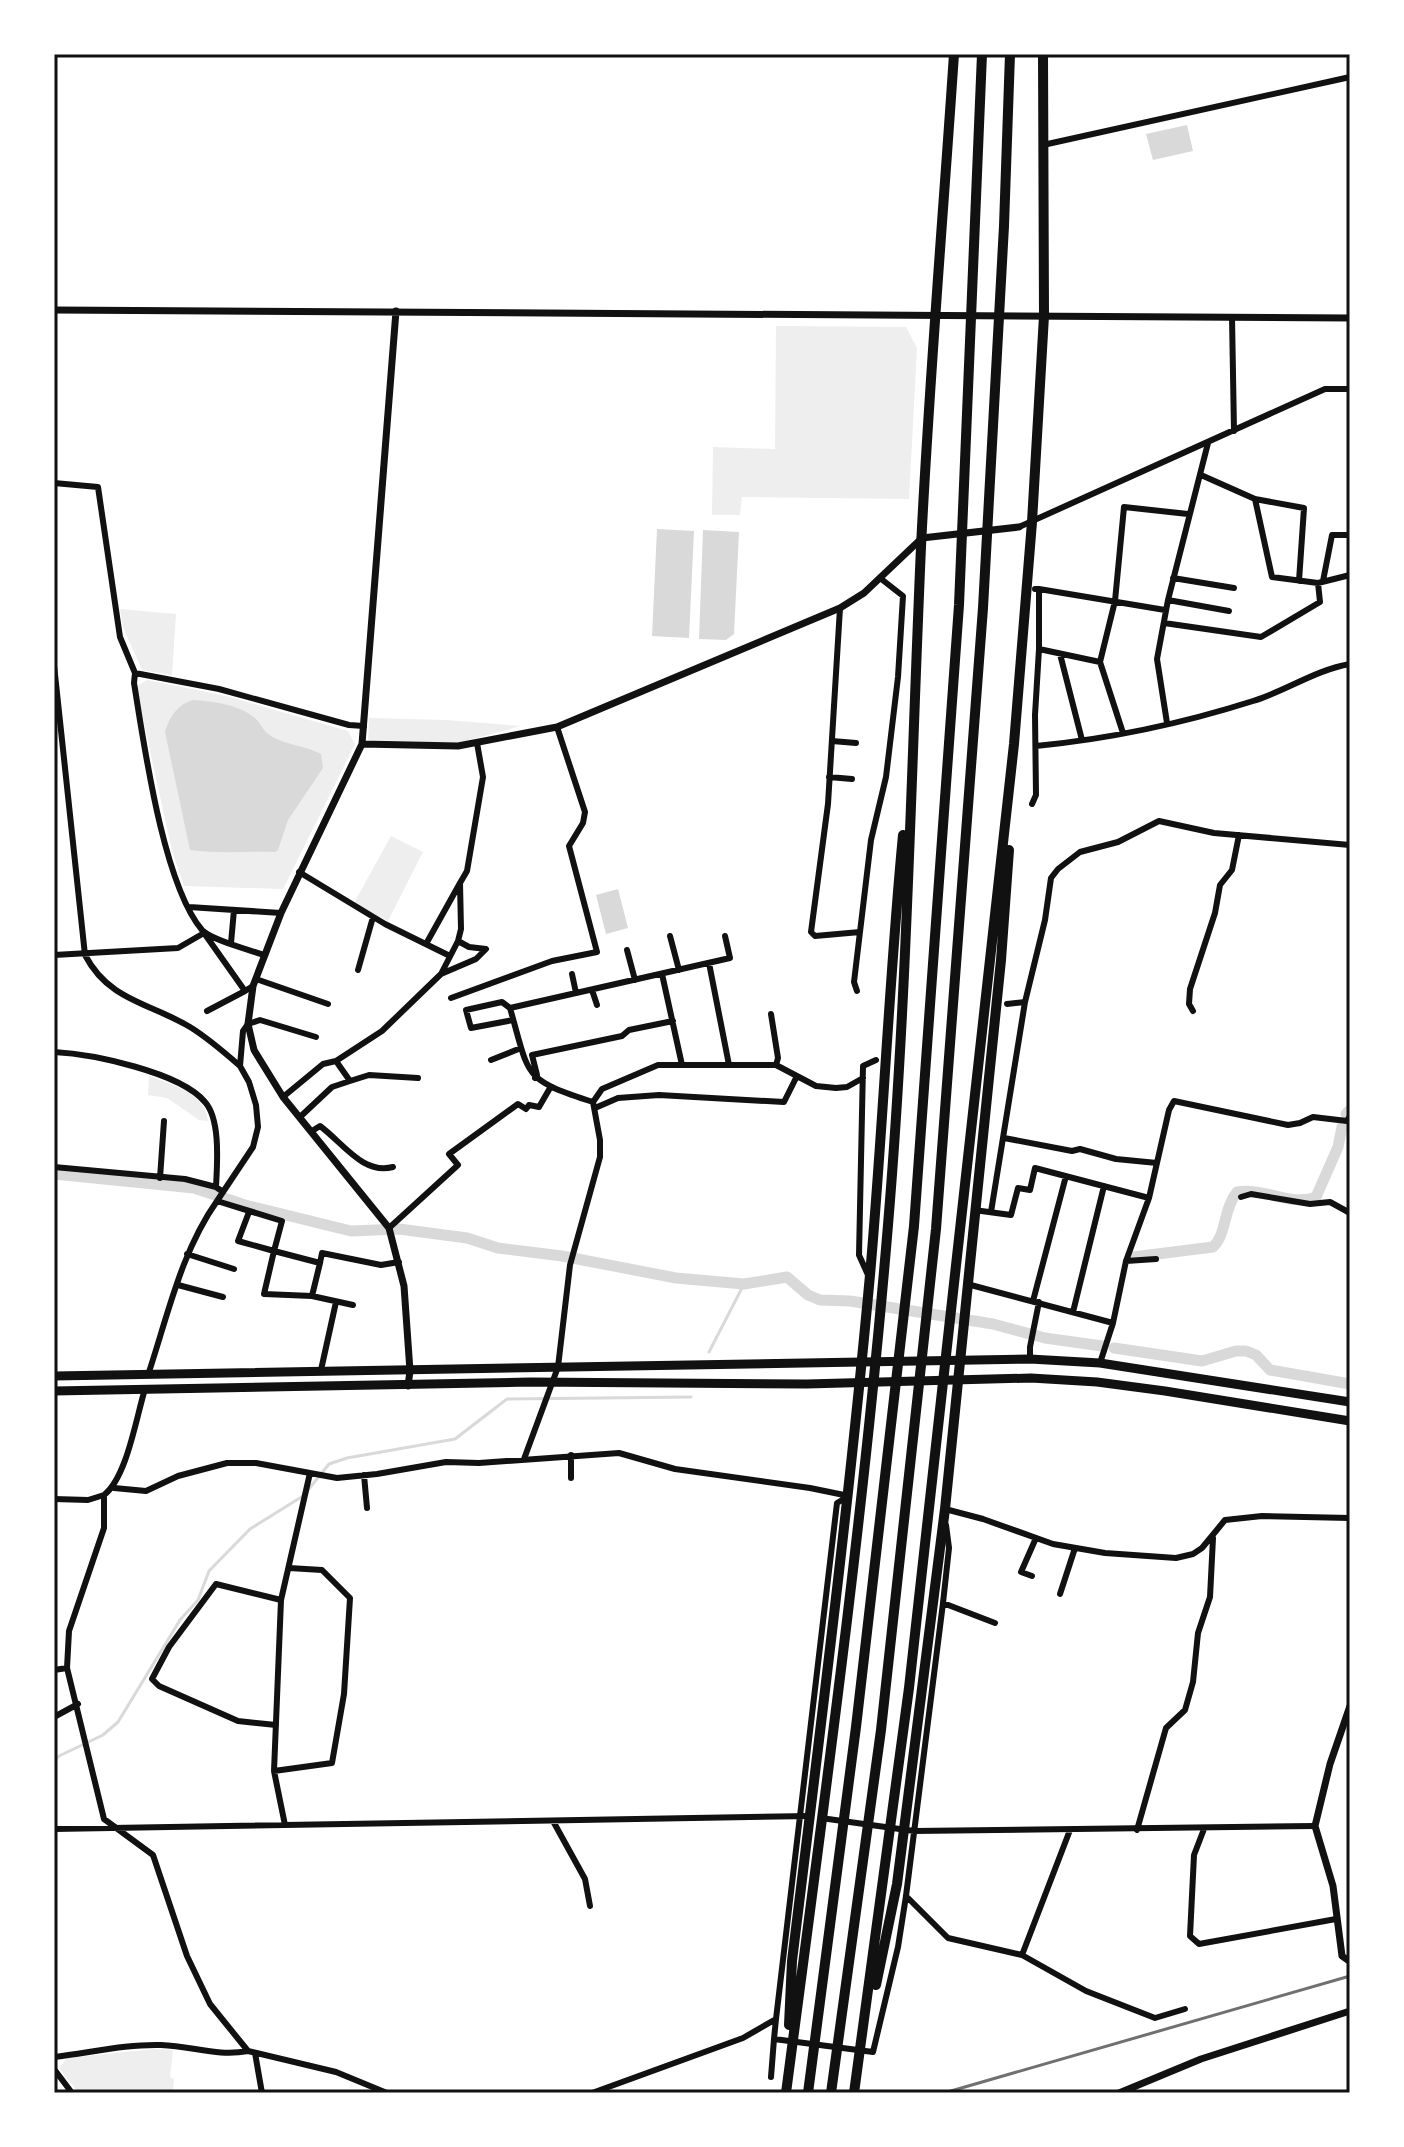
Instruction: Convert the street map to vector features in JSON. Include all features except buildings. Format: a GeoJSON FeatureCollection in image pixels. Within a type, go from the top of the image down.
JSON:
{"type":"FeatureCollection","features":[{"type":"Feature","properties":{"kind":"highway"},"geometry":{"type":"LineString","coordinates":[[785,2093],[840,1689],[869,1431],[888,1223],[906,944],[922,538],[954,54]]}},
{"type":"Feature","properties":{"kind":"highway"},"geometry":{"type":"LineString","coordinates":[[808,2093],[854,1742],[914,1226],[959,605],[982,54]]}},
{"type":"Feature","properties":{"kind":"highway"},"geometry":{"type":"LineString","coordinates":[[831,2093],[880,1744],[936,1229],[983,608],[1010,54]]}},
{"type":"Feature","properties":{"kind":"highway"},"geometry":{"type":"LineString","coordinates":[[856,2079],[897,1884],[945,1509],[1001,960],[1044,316],[1043,54]]}},
{"type":"Feature","properties":{"kind":"highway"},"geometry":{"type":"LineString","coordinates":[[785,2093],[792,1961],[849,1496],[884,1107],[892,957],[913,737]]}},
{"type":"Feature","properties":{"kind":"highway"},"geometry":{"type":"LineString","coordinates":[[854,2093],[909,1688],[1014,744]]}},
{"type":"Feature","properties":{"kind":"main road"},"geometry":{"type":"LineString","coordinates":[[54,1376],[1030,1359],[1100,1363],[1350,1402]]}},
{"type":"Feature","properties":{"kind":"main road"},"geometry":{"type":"LineString","coordinates":[[54,1391],[552,1383],[859,1383],[1031,1378],[1165,1391],[1350,1421]]}},
{"type":"Feature","properties":{"kind":"street"},"geometry":{"type":"LineString","coordinates":[[1043,145],[1350,77]]}},
{"type":"Feature","properties":{"kind":"street"},"geometry":{"type":"LineString","coordinates":[[54,126],[54,213]]}},
{"type":"Feature","properties":{"kind":"street"},"geometry":{"type":"LineString","coordinates":[[54,310],[1350,318]]}},
{"type":"Feature","properties":{"kind":"street"},"geometry":{"type":"LineString","coordinates":[[396,311],[362,744],[281,913],[254,983],[248,1024],[254,1050],[283,1097],[389,1228],[404,1286],[410,1371],[408,1386]]}},
{"type":"Feature","properties":{"kind":"street"},"geometry":{"type":"LineString","coordinates":[[1232,317],[1234,431]]}},
{"type":"Feature","properties":{"kind":"street"},"geometry":{"type":"LineString","coordinates":[[362,744],[458,746],[557,727],[840,608],[864,593],[922,538],[1019,527],[1325,389],[1350,389]]}},
{"type":"Feature","properties":{"kind":"street"},"geometry":{"type":"LineString","coordinates":[[1167,723],[1157,659],[1165,610],[1208,443]]}},
{"type":"Feature","properties":{"kind":"street"},"geometry":{"type":"LineString","coordinates":[[1201,475],[1255,499],[1304,508],[1299,581]]}},
{"type":"Feature","properties":{"kind":"street"},"geometry":{"type":"LineString","coordinates":[[54,483],[98,487],[120,637],[135,673],[148,771],[182,897],[245,991]]}},
{"type":"Feature","properties":{"kind":"street"},"geometry":{"type":"LineString","coordinates":[[1255,499],[1272,577],[1320,582],[1350,575]]}},
{"type":"Feature","properties":{"kind":"street"},"geometry":{"type":"LineString","coordinates":[[1123,733],[1100,662],[1115,601],[1124,507],[1188,514]]}},
{"type":"Feature","properties":{"kind":"street"},"geometry":{"type":"LineString","coordinates":[[1164,623],[1261,637],[1320,602],[1320,582],[1332,535],[1350,535]]}},
{"type":"Feature","properties":{"kind":"street"},"geometry":{"type":"LineString","coordinates":[[857,991],[854,982],[871,840],[886,777],[898,677],[903,596],[880,578]]}},
{"type":"Feature","properties":{"kind":"street"},"geometry":{"type":"LineString","coordinates":[[1173,578],[1234,588]]}},
{"type":"Feature","properties":{"kind":"street"},"geometry":{"type":"LineString","coordinates":[[1027,588],[1165,610]]}},
{"type":"Feature","properties":{"kind":"street"},"geometry":{"type":"LineString","coordinates":[[1032,804],[1036,795],[1039,589]]}},
{"type":"Feature","properties":{"kind":"street"},"geometry":{"type":"LineString","coordinates":[[1168,600],[1229,611]]}},
{"type":"Feature","properties":{"kind":"street"},"geometry":{"type":"LineString","coordinates":[[840,608],[829,777],[811,932],[815,936],[860,932]]}},
{"type":"Feature","properties":{"kind":"street"},"geometry":{"type":"LineString","coordinates":[[1039,649],[1100,662]]}},
{"type":"Feature","properties":{"kind":"street"},"geometry":{"type":"LineString","coordinates":[[1060,654],[1082,740]]}},
{"type":"Feature","properties":{"kind":"street"},"geometry":{"type":"LineString","coordinates":[[1036,746],[1123,733],[1249,703],[1281,692],[1333,667],[1350,664]]}},
{"type":"Feature","properties":{"kind":"street"},"geometry":{"type":"LineString","coordinates":[[54,665],[85,955],[93,970],[108,986],[189,1026],[240,1066],[256,1105],[258,1127],[253,1147],[198,1228],[148,1375]]}},
{"type":"Feature","properties":{"kind":"street"},"geometry":{"type":"LineString","coordinates":[[135,673],[219,689],[349,725],[364,726]]}},
{"type":"Feature","properties":{"kind":"street"},"geometry":{"type":"LineString","coordinates":[[451,998],[552,961],[597,952],[569,846],[583,823],[585,812],[557,727]]}},
{"type":"Feature","properties":{"kind":"street"},"geometry":{"type":"LineString","coordinates":[[832,741],[856,743]]}},
{"type":"Feature","properties":{"kind":"street"},"geometry":{"type":"LineString","coordinates":[[426,944],[467,871],[483,777],[477,743]]}},
{"type":"Feature","properties":{"kind":"street"},"geometry":{"type":"LineString","coordinates":[[829,777],[852,779]]}},
{"type":"Feature","properties":{"kind":"street"},"geometry":{"type":"LineString","coordinates":[[991,1212],[1025,1002],[1051,878],[1058,869],[1080,852],[1118,842],[1159,821],[1239,835],[1350,845]]}},
{"type":"Feature","properties":{"kind":"street"},"geometry":{"type":"LineString","coordinates":[[1193,1011],[1189,1004],[1190,989],[1215,913],[1220,885],[1232,870],[1239,835]]}},
{"type":"Feature","properties":{"kind":"street"},"geometry":{"type":"LineString","coordinates":[[299,872],[373,917],[450,956]]}},
{"type":"Feature","properties":{"kind":"street"},"geometry":{"type":"LineString","coordinates":[[1044,875],[1050,890]]}},
{"type":"Feature","properties":{"kind":"street"},"geometry":{"type":"LineString","coordinates":[[283,1097],[323,1064],[336,1061],[382,1031],[441,974],[461,929],[460,883]]}},
{"type":"Feature","properties":{"kind":"street"},"geometry":{"type":"LineString","coordinates":[[188,907],[281,913]]}},
{"type":"Feature","properties":{"kind":"street"},"geometry":{"type":"LineString","coordinates":[[231,943],[234,910]]}},
{"type":"Feature","properties":{"kind":"street"},"geometry":{"type":"LineString","coordinates":[[358,970],[373,917]]}},
{"type":"Feature","properties":{"kind":"street"},"geometry":{"type":"LineString","coordinates":[[54,955],[178,948],[204,933]]}},
{"type":"Feature","properties":{"kind":"street"},"geometry":{"type":"LineString","coordinates":[[204,933],[264,955]]}},
{"type":"Feature","properties":{"kind":"street"},"geometry":{"type":"LineString","coordinates":[[670,936],[679,970]]}},
{"type":"Feature","properties":{"kind":"street"},"geometry":{"type":"LineString","coordinates":[[725,936],[730,958]]}},
{"type":"Feature","properties":{"kind":"street"},"geometry":{"type":"LineString","coordinates":[[441,974],[476,959],[486,949],[469,947],[458,941]]}},
{"type":"Feature","properties":{"kind":"street"},"geometry":{"type":"LineString","coordinates":[[627,950],[635,980]]}},
{"type":"Feature","properties":{"kind":"street"},"geometry":{"type":"LineString","coordinates":[[510,1008],[738,955]]}},
{"type":"Feature","properties":{"kind":"street"},"geometry":{"type":"LineString","coordinates":[[709,963],[729,1065]]}},
{"type":"Feature","properties":{"kind":"street"},"geometry":{"type":"LineString","coordinates":[[572,974],[576,993]]}},
{"type":"Feature","properties":{"kind":"street"},"geometry":{"type":"LineString","coordinates":[[662,974],[682,1065]]}},
{"type":"Feature","properties":{"kind":"street"},"geometry":{"type":"LineString","coordinates":[[207,1011],[254,983]]}},
{"type":"Feature","properties":{"kind":"street"},"geometry":{"type":"LineString","coordinates":[[254,983],[328,1004]]}},
{"type":"Feature","properties":{"kind":"street"},"geometry":{"type":"LineString","coordinates":[[592,990],[597,1005]]}},
{"type":"Feature","properties":{"kind":"street"},"geometry":{"type":"LineString","coordinates":[[513,1020],[471,1028],[466,1010],[502,1002],[510,1008],[528,1070],[535,1078],[550,1088],[594,1105],[618,1098],[659,1095],[784,1102],[797,1076]]}},
{"type":"Feature","properties":{"kind":"street"},"geometry":{"type":"LineString","coordinates":[[1007,1004],[1025,1002]]}},
{"type":"Feature","properties":{"kind":"street"},"geometry":{"type":"LineString","coordinates":[[771,1014],[778,1058],[776,1065]]}},
{"type":"Feature","properties":{"kind":"street"},"geometry":{"type":"LineString","coordinates":[[240,1066],[243,1031],[248,1024],[260,1020],[316,1037]]}},
{"type":"Feature","properties":{"kind":"street"},"geometry":{"type":"LineString","coordinates":[[535,1078],[532,1055],[622,1036],[629,1030],[673,1021]]}},
{"type":"Feature","properties":{"kind":"street"},"geometry":{"type":"LineString","coordinates":[[491,1060],[521,1048]]}},
{"type":"Feature","properties":{"kind":"street"},"geometry":{"type":"LineString","coordinates":[[54,1052],[85,1054],[153,1073],[180,1084],[205,1102],[212,1117],[217,1150],[216,1187]]}},
{"type":"Feature","properties":{"kind":"street"},"geometry":{"type":"LineString","coordinates":[[869,1278],[859,1255],[863,1066],[876,1060]]}},
{"type":"Feature","properties":{"kind":"street"},"geometry":{"type":"LineString","coordinates":[[336,1061],[350,1081]]}},
{"type":"Feature","properties":{"kind":"street"},"geometry":{"type":"LineString","coordinates":[[524,1459],[558,1367],[570,1265],[600,1157],[594,1105],[602,1089],[658,1065],[776,1065],[816,1086],[836,1088],[847,1087],[863,1078]]}},
{"type":"Feature","properties":{"kind":"street"},"geometry":{"type":"LineString","coordinates":[[300,1117],[332,1087],[350,1081],[369,1075],[418,1078]]}},
{"type":"Feature","properties":{"kind":"street"},"geometry":{"type":"LineString","coordinates":[[389,1228],[458,1165],[449,1154],[518,1104],[526,1109],[529,1105],[539,1107],[550,1088]]}},
{"type":"Feature","properties":{"kind":"street"},"geometry":{"type":"LineString","coordinates":[[1100,1363],[1113,1323],[1126,1261],[1149,1198],[1169,1110],[1174,1101],[1288,1125],[1313,1117],[1347,1121],[1350,1116]]}},
{"type":"Feature","properties":{"kind":"street"},"geometry":{"type":"LineString","coordinates":[[160,1178],[164,1121]]}},
{"type":"Feature","properties":{"kind":"street"},"geometry":{"type":"LineString","coordinates":[[312,1131],[320,1126],[369,1167],[381,1170],[393,1167]]}},
{"type":"Feature","properties":{"kind":"street"},"geometry":{"type":"LineString","coordinates":[[1004,1138],[1072,1151],[1080,1149],[1116,1159],[1157,1163]]}},
{"type":"Feature","properties":{"kind":"street"},"geometry":{"type":"LineString","coordinates":[[54,1167],[185,1179],[216,1187],[223,1192]]}},
{"type":"Feature","properties":{"kind":"street"},"geometry":{"type":"LineString","coordinates":[[974,1210],[1011,1215],[1018,1188],[1030,1190],[1035,1168],[1149,1198]]}},
{"type":"Feature","properties":{"kind":"street"},"geometry":{"type":"LineString","coordinates":[[1030,1359],[1036,1302],[1066,1176]]}},
{"type":"Feature","properties":{"kind":"street"},"geometry":{"type":"LineString","coordinates":[[1073,1312],[1104,1186]]}},
{"type":"Feature","properties":{"kind":"street"},"geometry":{"type":"LineString","coordinates":[[1241,1197],[1251,1194],[1310,1204],[1330,1202],[1350,1213]]}},
{"type":"Feature","properties":{"kind":"street"},"geometry":{"type":"LineString","coordinates":[[217,1201],[282,1221],[264,1294],[312,1296],[353,1305]]}},
{"type":"Feature","properties":{"kind":"street"},"geometry":{"type":"LineString","coordinates":[[249,1212],[238,1241],[320,1263]]}},
{"type":"Feature","properties":{"kind":"street"},"geometry":{"type":"LineString","coordinates":[[312,1296],[322,1253],[381,1265],[399,1262]]}},
{"type":"Feature","properties":{"kind":"street"},"geometry":{"type":"LineString","coordinates":[[187,1254],[234,1269]]}},
{"type":"Feature","properties":{"kind":"street"},"geometry":{"type":"LineString","coordinates":[[1126,1261],[1156,1259]]}},
{"type":"Feature","properties":{"kind":"street"},"geometry":{"type":"LineString","coordinates":[[967,1284],[1113,1323]]}},
{"type":"Feature","properties":{"kind":"street"},"geometry":{"type":"LineString","coordinates":[[178,1285],[223,1297]]}},
{"type":"Feature","properties":{"kind":"street"},"geometry":{"type":"LineString","coordinates":[[321,1370],[336,1302]]}},
{"type":"Feature","properties":{"kind":"street"},"geometry":{"type":"LineString","coordinates":[[54,1499],[88,1500],[114,1488],[145,1389]]}},
{"type":"Feature","properties":{"kind":"street"},"geometry":{"type":"LineString","coordinates":[[114,1488],[146,1491],[178,1476],[227,1463],[256,1463],[337,1478],[446,1462],[479,1463],[619,1453],[675,1469],[849,1496]]}},
{"type":"Feature","properties":{"kind":"street"},"geometry":{"type":"LineString","coordinates":[[571,1455],[571,1478]]}},
{"type":"Feature","properties":{"kind":"street"},"geometry":{"type":"LineString","coordinates":[[285,1825],[274,1771],[281,1600],[310,1473]]}},
{"type":"Feature","properties":{"kind":"street"},"geometry":{"type":"LineString","coordinates":[[364,1475],[367,1508]]}},
{"type":"Feature","properties":{"kind":"street"},"geometry":{"type":"LineString","coordinates":[[104,1495],[104,1528],[69,1631],[67,1668],[104,1819],[153,1855],[187,1956],[210,2004],[252,2052],[262,2093]]}},
{"type":"Feature","properties":{"kind":"street"},"geometry":{"type":"LineString","coordinates":[[771,2077],[837,1503],[849,1496]]}},
{"type":"Feature","properties":{"kind":"street"},"geometry":{"type":"LineString","coordinates":[[774,2039],[873,2052],[898,1947],[906,1896],[949,1548],[945,1509],[1075,1548],[1121,1555],[1185,1557],[1202,1548],[1225,1520],[1262,1516],[1350,1518]]}},
{"type":"Feature","properties":{"kind":"street"},"geometry":{"type":"LineString","coordinates":[[1137,1830],[1166,1728],[1185,1710],[1190,1693],[1197,1661],[1198,1633],[1210,1597],[1213,1536]]}},
{"type":"Feature","properties":{"kind":"street"},"geometry":{"type":"LineString","coordinates":[[1032,1576],[1021,1572],[1036,1538]]}},
{"type":"Feature","properties":{"kind":"street"},"geometry":{"type":"LineString","coordinates":[[1060,1594],[1075,1548]]}},
{"type":"Feature","properties":{"kind":"street"},"geometry":{"type":"LineString","coordinates":[[274,1771],[332,1763],[344,1694],[350,1598],[322,1570],[289,1568]]}},
{"type":"Feature","properties":{"kind":"street"},"geometry":{"type":"LineString","coordinates":[[276,1725],[238,1721],[159,1686],[152,1679],[169,1647],[216,1584],[281,1600]]}},
{"type":"Feature","properties":{"kind":"street"},"geometry":{"type":"LineString","coordinates":[[943,1603],[995,1623]]}},
{"type":"Feature","properties":{"kind":"street"},"geometry":{"type":"LineString","coordinates":[[54,1670],[67,1668]]}},
{"type":"Feature","properties":{"kind":"street"},"geometry":{"type":"LineString","coordinates":[[54,1717],[78,1704]]}},
{"type":"Feature","properties":{"kind":"street"},"geometry":{"type":"LineString","coordinates":[[1350,1706],[1330,1764],[1315,1826],[1333,1886],[1342,1956],[1350,1961]]}},
{"type":"Feature","properties":{"kind":"street"},"geometry":{"type":"LineString","coordinates":[[54,1829],[799,1815],[914,1831],[1315,1826]]}},
{"type":"Feature","properties":{"kind":"street"},"geometry":{"type":"LineString","coordinates":[[553,1821],[585,1879],[590,1906]]}},
{"type":"Feature","properties":{"kind":"street"},"geometry":{"type":"LineString","coordinates":[[1204,1829],[1194,1855],[1190,1936],[1199,1944],[1336,1919]]}},
{"type":"Feature","properties":{"kind":"street"},"geometry":{"type":"LineString","coordinates":[[1022,1955],[1070,1830]]}},
{"type":"Feature","properties":{"kind":"street"},"geometry":{"type":"LineString","coordinates":[[906,1896],[948,1938],[1022,1955],[1086,1991],[1155,2018],[1185,2009]]}},
{"type":"Feature","properties":{"kind":"street"},"geometry":{"type":"LineString","coordinates":[[1119,2093],[1201,2059],[1350,2011]]}},
{"type":"Feature","properties":{"kind":"street"},"geometry":{"type":"LineString","coordinates":[[592,2093],[743,2038],[776,2019]]}},
{"type":"Feature","properties":{"kind":"street"},"geometry":{"type":"LineString","coordinates":[[54,2057],[158,2045],[199,2048],[226,2055],[252,2052],[336,2072],[387,2093]]}},
{"type":"Feature","properties":{"kind":"street"},"geometry":{"type":"LineString","coordinates":[[54,2069],[72,2093]]}},
{"type":"Feature","properties":{"kind":"shaded area"},"geometry":{"type":"Polygon","coordinates":[[[1187,125],[1193,151],[1153,160],[1146,134],[1187,125]]]}},
{"type":"Feature","properties":{"kind":"shaded area"},"geometry":{"type":"Polygon","coordinates":[[[776,326],[906,327],[917,348],[909,499],[742,497],[740,515],[712,515],[713,447],[775,449],[776,326]]]}},
{"type":"Feature","properties":{"kind":"shaded area"},"geometry":{"type":"Polygon","coordinates":[[[657,529],[694,531],[689,638],[652,636],[657,529]]]}},
{"type":"Feature","properties":{"kind":"shaded area"},"geometry":{"type":"Polygon","coordinates":[[[703,530],[739,532],[734,634],[726,640],[699,639],[703,530]]]}},
{"type":"Feature","properties":{"kind":"shaded area"},"geometry":{"type":"Polygon","coordinates":[[[120,609],[176,614],[172,675],[142,670],[123,627],[120,609]]]}},
{"type":"Feature","properties":{"kind":"shaded area"},"geometry":{"type":"Polygon","coordinates":[[[147,680],[226,696],[348,731],[355,744],[283,889],[184,886],[172,851],[136,687],[147,680]]]}},
{"type":"Feature","properties":{"kind":"shaded area"},"geometry":{"type":"Polygon","coordinates":[[[193,700],[242,710],[255,718],[273,737],[321,754],[323,768],[288,820],[275,852],[190,850],[165,732],[175,712],[193,700]]]}},
{"type":"Feature","properties":{"kind":"shaded area"},"geometry":{"type":"Polygon","coordinates":[[[369,718],[521,726],[458,743],[368,740],[369,718]]]}},
{"type":"Feature","properties":{"kind":"shaded area"},"geometry":{"type":"Polygon","coordinates":[[[391,836],[423,852],[388,921],[354,903],[391,836]]]}},
{"type":"Feature","properties":{"kind":"shaded area"},"geometry":{"type":"Polygon","coordinates":[[[618,889],[628,928],[606,934],[596,895],[618,889]]]}},
{"type":"Feature","properties":{"kind":"shaded area"},"geometry":{"type":"Polygon","coordinates":[[[149,1076],[194,1096],[206,1111],[208,1121],[199,1120],[167,1098],[148,1095],[149,1076]]]}},
{"type":"Feature","properties":{"kind":"shaded area"},"geometry":{"type":"Polygon","coordinates":[[[173,2050],[170,2077],[174,2079],[173,2093],[79,2093],[59,2068],[67,2058],[173,2050]]]}},
{"type":"Feature","properties":{"kind":"waterway"},"geometry":{"type":"LineString","coordinates":[[1346,1114],[1350,1110]]}},
{"type":"Feature","properties":{"kind":"waterway"},"geometry":{"type":"LineString","coordinates":[[1133,1257],[1213,1247],[1221,1235],[1229,1206],[1237,1192],[1257,1192],[1297,1200],[1316,1197],[1338,1147],[1342,1127]]}},
{"type":"Feature","properties":{"kind":"waterway"},"geometry":{"type":"LineString","coordinates":[[54,1174],[194,1188],[245,1205],[351,1231],[399,1229],[467,1238],[498,1248],[562,1256],[676,1278],[744,1284],[787,1277],[808,1295],[820,1300],[850,1301],[993,1324],[1045,1338],[1102,1346]]}},
{"type":"Feature","properties":{"kind":"waterway"},"geometry":{"type":"LineString","coordinates":[[709,1352],[744,1284]]}},
{"type":"Feature","properties":{"kind":"waterway"},"geometry":{"type":"LineString","coordinates":[[1114,1348],[1202,1361],[1246,1351],[1256,1355],[1270,1370],[1350,1384]]}},
{"type":"Feature","properties":{"kind":"waterway"},"geometry":{"type":"LineString","coordinates":[[308,1490],[329,1464],[455,1439],[507,1399],[691,1397]]}},
{"type":"Feature","properties":{"kind":"waterway"},"geometry":{"type":"LineString","coordinates":[[54,1761],[103,1735],[118,1722],[180,1620],[198,1600],[209,1571],[250,1529],[303,1496]]}},
{"type":"Feature","properties":{"kind":"railway"},"geometry":{"type":"LineString","coordinates":[[944,2093],[1350,1976]]}}]}
